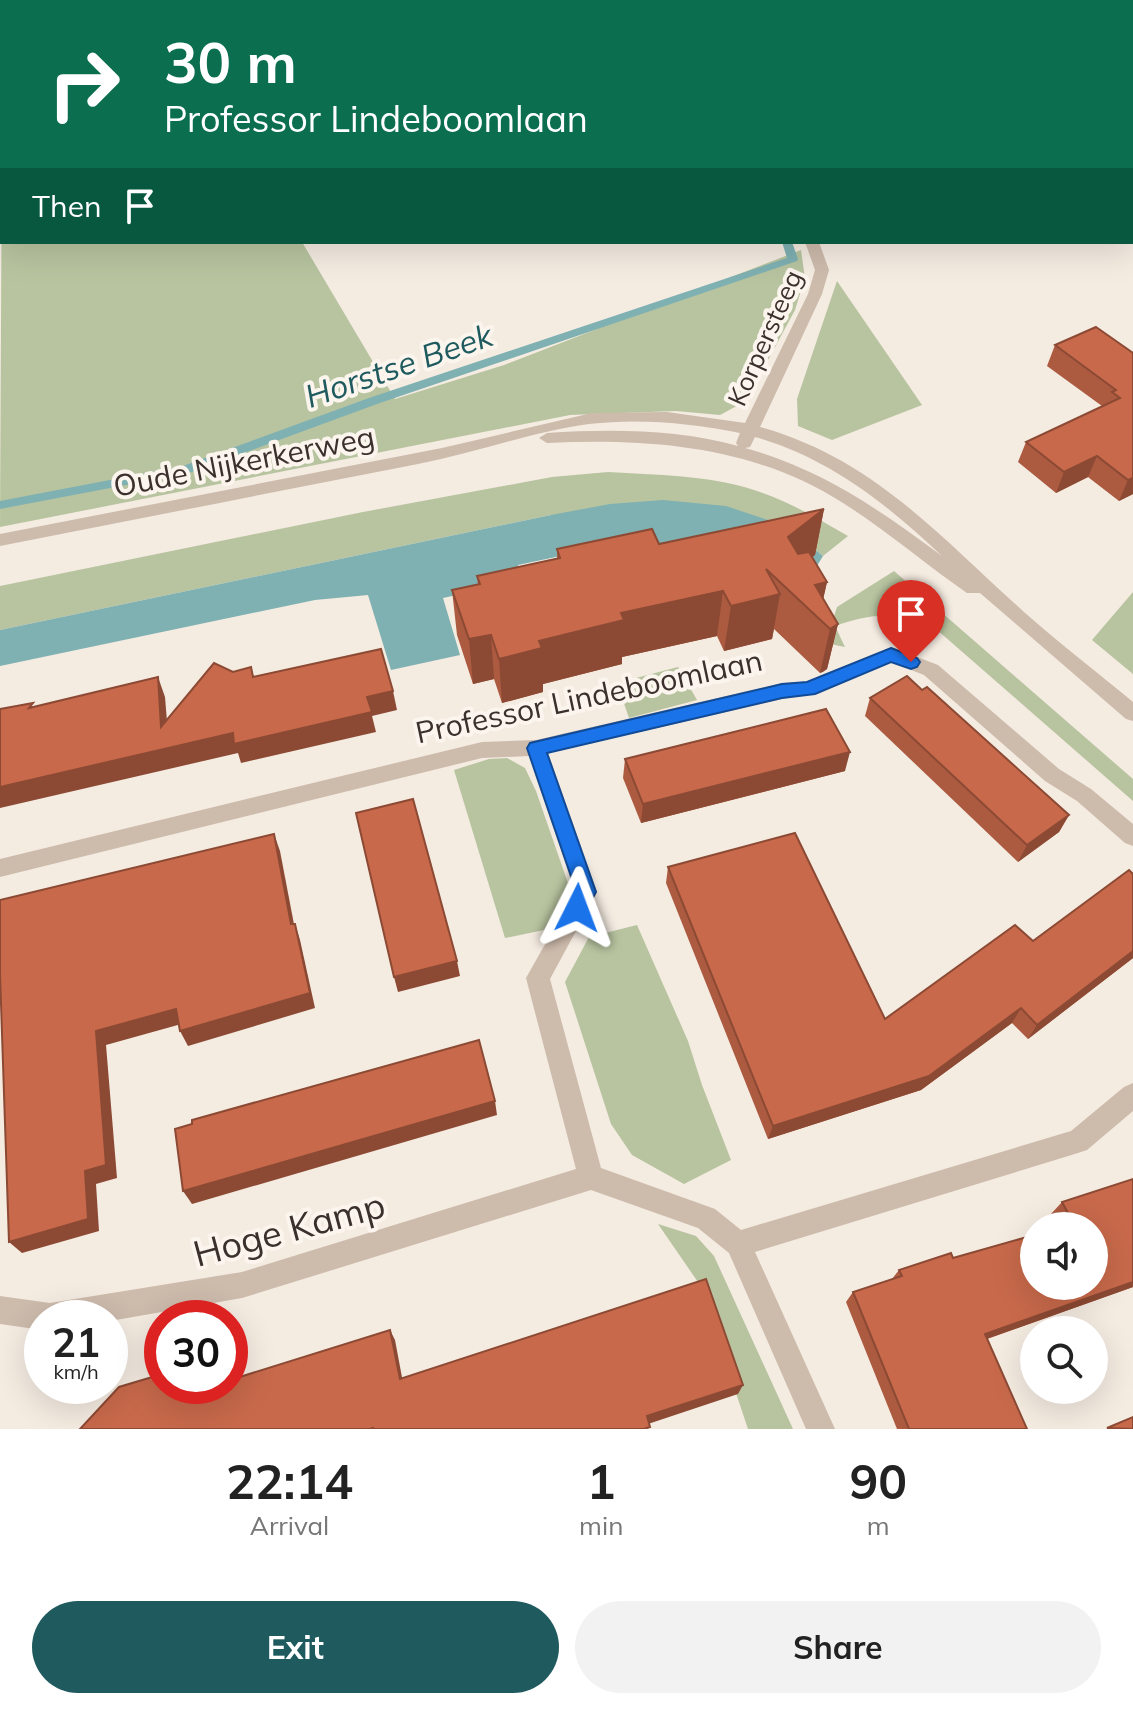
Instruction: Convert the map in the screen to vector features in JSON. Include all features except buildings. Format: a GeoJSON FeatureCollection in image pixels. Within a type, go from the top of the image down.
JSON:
{"type":"FeatureCollection","features":[{"type":"Feature","properties":{"kind":"street","name":"Korpersteeg"},"geometry":{"type":"LineString","coordinates":[[739,452],[815,294],[822,270],[813,244]]}},
{"type":"Feature","properties":{"kind":"street","name":"Oude Nijkerkerweg"},"geometry":{"type":"LineString","coordinates":[[0,540],[499,442],[572,422],[610,417],[676,417],[750,431],[824,458],[882,493],[910,514],[1017,617],[1133,713]]}},
{"type":"Feature","properties":{"kind":"street","name":"Oude Nijkerkerweg"},"geometry":{"type":"LineString","coordinates":[[499,442],[637,435],[695,442],[739,452],[830,487],[1017,617]]}},
{"type":"Feature","properties":{"kind":"street","name":"Professor Lindeboomlaan"},"geometry":{"type":"LineString","coordinates":[[0,868],[482,750],[536,748],[782,691],[808,689],[891,654],[931,670],[1052,775],[1084,795],[1133,837]]}},
{"type":"Feature","properties":{"kind":"street"},"geometry":{"type":"LineString","coordinates":[[536,748],[586,892],[538,978],[591,1177],[706,1218],[738,1244],[821,1429]]}},
{"type":"Feature","properties":{"kind":"street"},"geometry":{"type":"LineString","coordinates":[[738,1244],[1078,1141],[1133,1095]]}},
{"type":"Feature","properties":{"kind":"street","name":"Hoge Kamp"},"geometry":{"type":"LineString","coordinates":[[0,1310],[50,1317],[242,1285],[591,1177]]}},
{"type":"Feature","properties":{"kind":"green space"},"geometry":{"type":"Polygon","coordinates":[[[1,244],[303,244],[395,399],[504,365],[801,250],[805,278],[795,310],[746,401],[720,415],[676,411],[570,415],[0,527],[1,244]]]}},
{"type":"Feature","properties":{"kind":"green space"},"geometry":{"type":"Polygon","coordinates":[[[837,281],[922,405],[832,440],[798,426],[797,399],[837,281]]]}},
{"type":"Feature","properties":{"kind":"green space"},"geometry":{"type":"Polygon","coordinates":[[[608,472],[682,476],[736,485],[767,494],[848,536],[823,556],[786,526],[551,515],[0,630],[0,586],[363,512],[552,477],[608,472]]]}},
{"type":"Feature","properties":{"kind":"green space"},"geometry":{"type":"Polygon","coordinates":[[[894,571],[1133,779],[1133,801],[928,622],[892,616],[860,619],[835,626],[845,647],[825,643],[837,607],[894,571]]]}},
{"type":"Feature","properties":{"kind":"green space"},"geometry":{"type":"Polygon","coordinates":[[[1133,592],[1133,674],[1092,640],[1133,592]]]}},
{"type":"Feature","properties":{"kind":"green space"},"geometry":{"type":"Polygon","coordinates":[[[678,667],[697,700],[629,718],[617,683],[678,667]]]}},
{"type":"Feature","properties":{"kind":"green space"},"geometry":{"type":"Polygon","coordinates":[[[507,758],[525,768],[570,889],[544,930],[505,938],[454,770],[489,759],[507,758]]]}},
{"type":"Feature","properties":{"kind":"green space"},"geometry":{"type":"Polygon","coordinates":[[[637,925],[688,1041],[731,1160],[684,1184],[632,1155],[611,1124],[565,982],[589,937],[637,925]]]}},
{"type":"Feature","properties":{"kind":"green space"},"geometry":{"type":"Polygon","coordinates":[[[658,1224],[696,1236],[714,1256],[793,1429],[748,1429],[700,1285],[658,1224]]]}},
{"type":"Feature","properties":{"kind":"water"},"geometry":{"type":"Polygon","coordinates":[[[663,500],[726,506],[786,526],[823,556],[807,582],[648,570],[631,541],[518,565],[521,581],[443,598],[460,655],[391,670],[368,595],[315,600],[0,666],[0,630],[551,515],[610,504],[663,500]]]}},
{"type":"Feature","properties":{"kind":"waterway","name":"Horstse Beek"},"geometry":{"type":"LineString","coordinates":[[0,505],[185,470],[373,401],[793,259],[788,244]]}},
{"type":"Feature","properties":{"kind":"route"},"geometry":{"type":"LineString","coordinates":[[577,908],[586,892],[536,748],[782,691],[808,689],[891,654],[911,662]]}}]}
